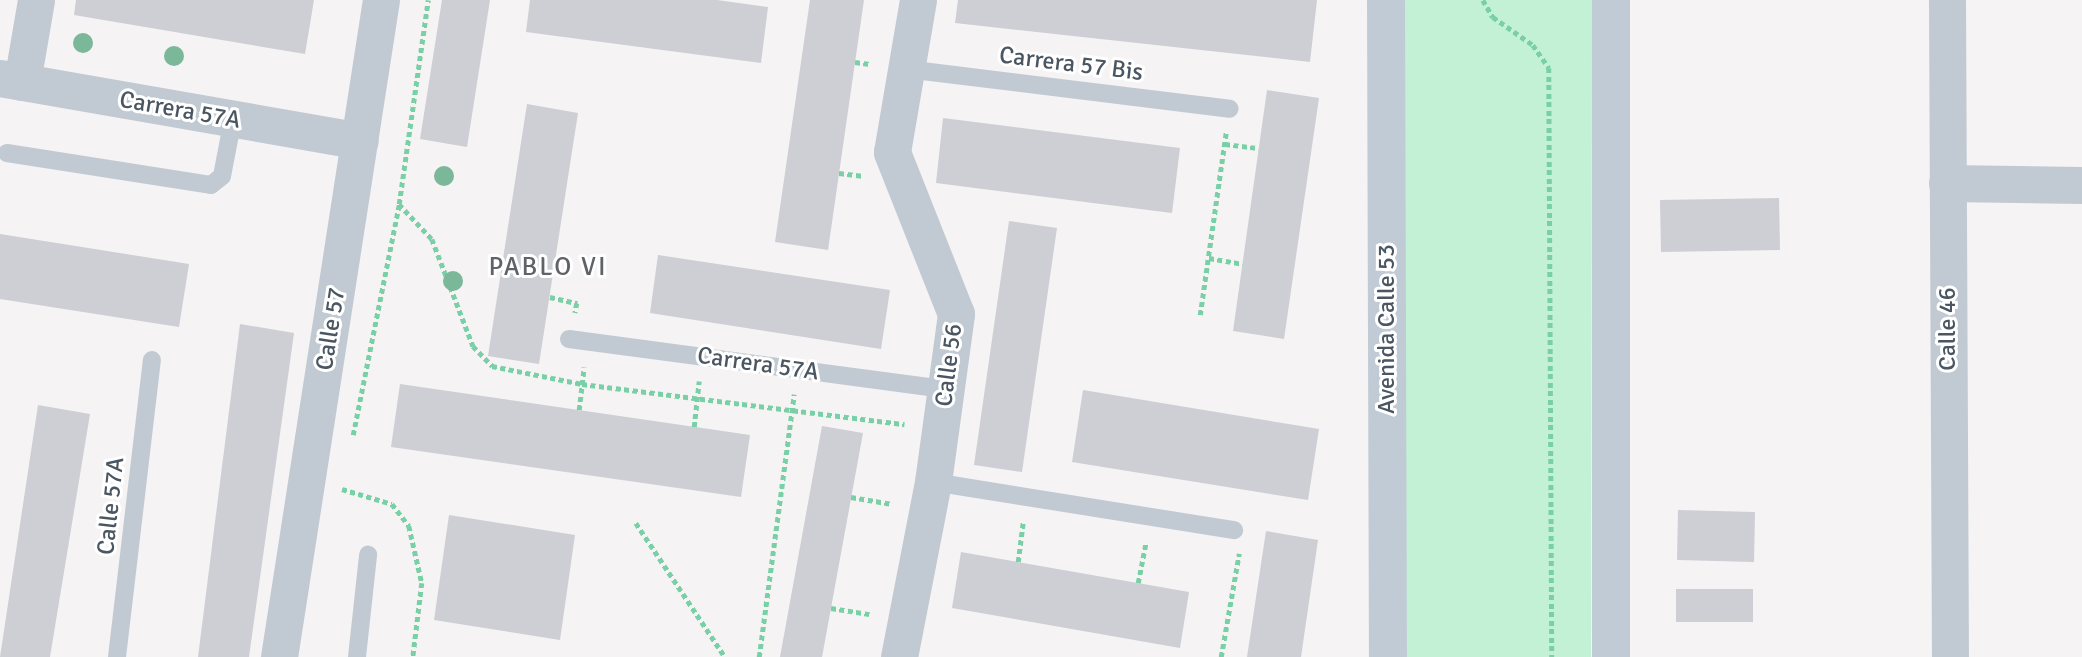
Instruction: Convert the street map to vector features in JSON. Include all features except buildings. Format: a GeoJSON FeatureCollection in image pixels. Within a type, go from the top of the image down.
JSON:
{"type":"FeatureCollection","features":[{"type":"Feature","properties":{"kind":"main road","name":"Avenida Calle 53"},"geometry":{"type":"LineString","coordinates":[[1386,0],[1388,657]]}},
{"type":"Feature","properties":{"kind":"main road"},"geometry":{"type":"LineString","coordinates":[[1611,0],[1611,657]]}},
{"type":"Feature","properties":{"kind":"street"},"geometry":{"type":"LineString","coordinates":[[11,80],[36,0]]}},
{"type":"Feature","properties":{"kind":"street","name":"Calle 57"},"geometry":{"type":"LineString","coordinates":[[279,657],[381,0]]}},
{"type":"Feature","properties":{"kind":"street","name":"Calle 56"},"geometry":{"type":"LineString","coordinates":[[899,657],[933,482],[956,314],[892,152],[918,0]]}},
{"type":"Feature","properties":{"kind":"street","name":"Calle 46"},"geometry":{"type":"LineString","coordinates":[[1947,0],[1950,657]]}},
{"type":"Feature","properties":{"kind":"street","name":"Carrera 57A"},"geometry":{"type":"LineString","coordinates":[[11,80],[360,141]]}},
{"type":"Feature","properties":{"kind":"street"},"geometry":{"type":"LineString","coordinates":[[1947,183],[2082,185]]}},
{"type":"Feature","properties":{"kind":"lane","name":"Carrera 57 Bis"},"geometry":{"type":"LineString","coordinates":[[906,69],[1230,109]]}},
{"type":"Feature","properties":{"kind":"lane"},"geometry":{"type":"LineString","coordinates":[[7,153],[211,185],[222,176],[233,119]]}},
{"type":"Feature","properties":{"kind":"lane","name":"Carrera 57A"},"geometry":{"type":"LineString","coordinates":[[569,339],[946,389]]}},
{"type":"Feature","properties":{"kind":"lane","name":"Calle 57A"},"geometry":{"type":"LineString","coordinates":[[117,657],[152,360]]}},
{"type":"Feature","properties":{"kind":"lane"},"geometry":{"type":"LineString","coordinates":[[933,482],[1234,530]]}},
{"type":"Feature","properties":{"kind":"lane"},"geometry":{"type":"LineString","coordinates":[[357,657],[368,555]]}},
{"type":"Feature","properties":{"kind":"path"},"geometry":{"type":"LineString","coordinates":[[350,450],[399,204],[428,0]]}},
{"type":"Feature","properties":{"kind":"path"},"geometry":{"type":"LineString","coordinates":[[1483,0],[1493,17],[1533,45],[1549,68],[1552,657]]}},
{"type":"Feature","properties":{"kind":"path"},"geometry":{"type":"LineString","coordinates":[[1200,315],[1230,109]]}},
{"type":"Feature","properties":{"kind":"path"},"geometry":{"type":"LineString","coordinates":[[1225,144],[1259,148]]}},
{"type":"Feature","properties":{"kind":"path"},"geometry":{"type":"LineString","coordinates":[[1209,258],[1242,264]]}},
{"type":"Feature","properties":{"kind":"path"},"geometry":{"type":"LineString","coordinates":[[579,410],[588,342]]}},
{"type":"Feature","properties":{"kind":"path"},"geometry":{"type":"LineString","coordinates":[[694,427],[702,356]]}},
{"type":"Feature","properties":{"kind":"path"},"geometry":{"type":"LineString","coordinates":[[759,657],[798,369]]}},
{"type":"Feature","properties":{"kind":"path"},"geometry":{"type":"LineString","coordinates":[[340,499],[345,476]]}},
{"type":"Feature","properties":{"kind":"path"},"geometry":{"type":"LineString","coordinates":[[342,489],[392,504],[409,526],[422,583],[413,657]]}},
{"type":"Feature","properties":{"kind":"path"},"geometry":{"type":"LineString","coordinates":[[1018,562],[1027,497]]}},
{"type":"Feature","properties":{"kind":"path"},"geometry":{"type":"LineString","coordinates":[[1138,583],[1151,517]]}},
{"type":"Feature","properties":{"kind":"path"},"geometry":{"type":"LineString","coordinates":[[636,523],[725,657]]}},
{"type":"Feature","properties":{"kind":"path"},"geometry":{"type":"LineString","coordinates":[[1221,657],[1244,530],[1234,530]]}},
{"type":"Feature","properties":{"kind":"green space"},"geometry":{"type":"Polygon","coordinates":[[[1404,0],[1592,0],[1591,657],[1405,657],[1404,0]]]}},
{"type":"Feature","properties":{"kind":"district","name":"PABLO VI"},"geometry":{"type":"Point","coordinates":[548,268]}}]}
